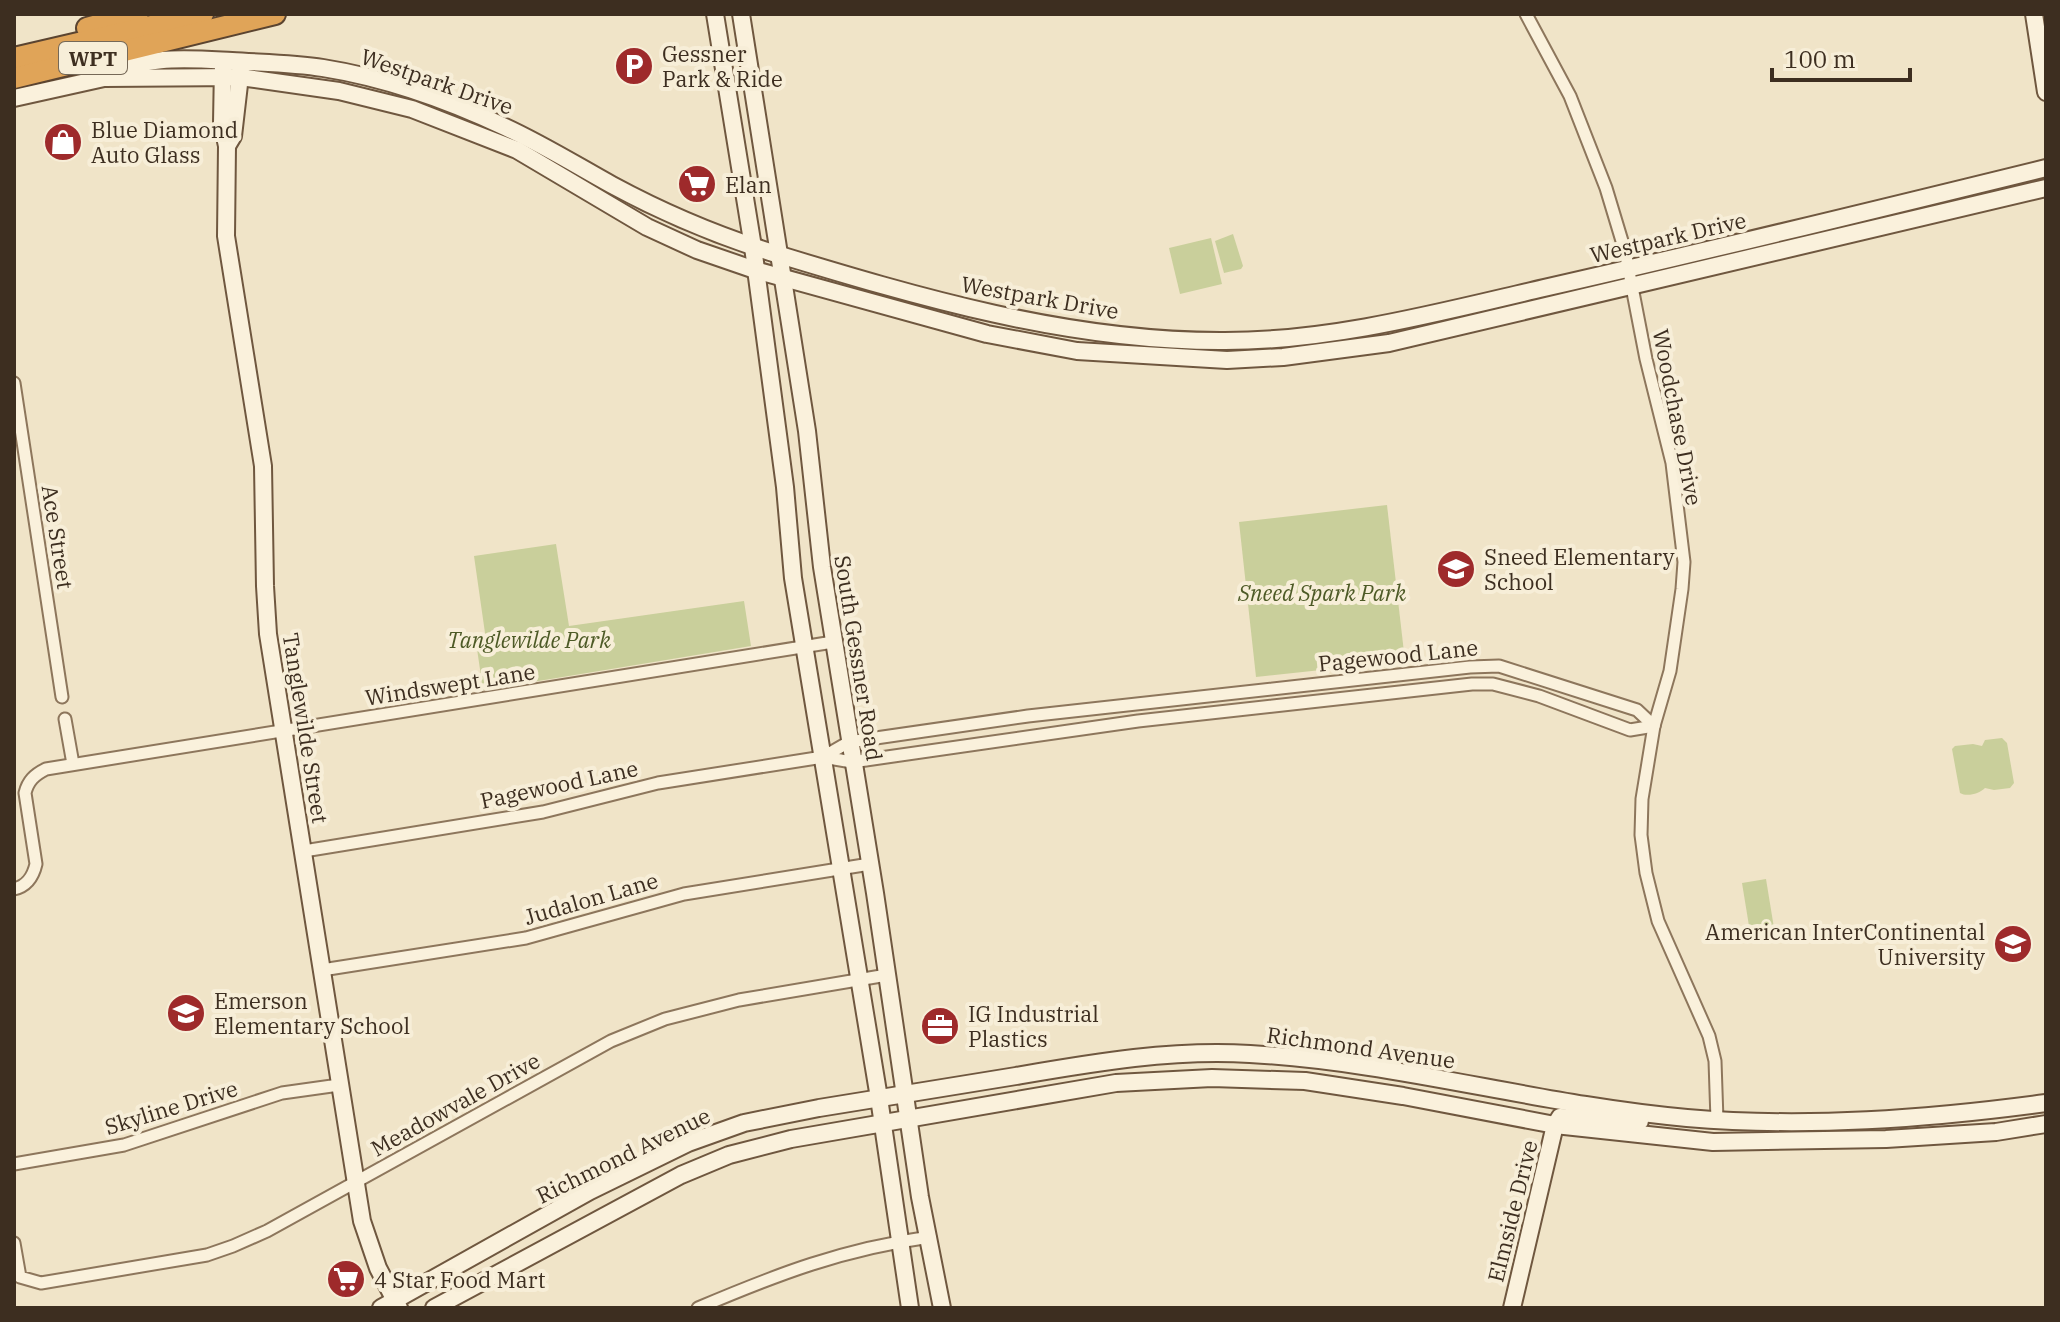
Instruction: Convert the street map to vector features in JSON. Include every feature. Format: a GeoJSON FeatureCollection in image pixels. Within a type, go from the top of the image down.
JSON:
{"type":"FeatureCollection","features":[{"type":"Feature","properties":{"kind":"highway"},"geometry":{"type":"LineString","coordinates":[[14,48],[138,14]]}},
{"type":"Feature","properties":{"kind":"highway","name":"WPT"},"geometry":{"type":"LineString","coordinates":[[14,58],[203,14]]}},
{"type":"Feature","properties":{"kind":"highway","name":"WPT"},"geometry":{"type":"LineString","coordinates":[[14,78],[275,14]]}},
{"type":"Feature","properties":{"kind":"main road"},"geometry":{"type":"LineString","coordinates":[[715,14],[753,247],[785,487],[793,578],[879,1098],[910,1308]]}},
{"type":"Feature","properties":{"kind":"main road","name":"South Gessner Road"},"geometry":{"type":"LineString","coordinates":[[741,14],[807,431],[833,642],[920,1197],[942,1308]]}},
{"type":"Feature","properties":{"kind":"main road"},"geometry":{"type":"LineString","coordinates":[[2034,14],[2046,92]]}},
{"type":"Feature","properties":{"kind":"main road","name":"Westpark Drive"},"geometry":{"type":"LineString","coordinates":[[14,98],[104,78],[120,67],[178,59],[223,68],[322,67],[372,77],[468,111],[505,136],[517,150],[647,227],[697,250],[755,270],[987,334],[1077,351],[1227,360],[1389,343],[1630,278],[1769,235],[2046,168]]}},
{"type":"Feature","properties":{"kind":"main road","name":"Tanglewilde Street"},"geometry":{"type":"LineString","coordinates":[[223,68],[222,123],[227,146],[226,236],[263,466],[268,634],[356,1183],[370,1246],[392,1305]]}},
{"type":"Feature","properties":{"kind":"main road","name":"Westpark Drive"},"geometry":{"type":"LineString","coordinates":[[241,69],[412,109],[505,136],[688,222],[753,247],[939,301],[1079,331],[1222,341],[1305,337],[1773,252],[2046,188]]}},
{"type":"Feature","properties":{"kind":"main road","name":"Tanglewilde Street"},"geometry":{"type":"LineString","coordinates":[[227,146],[233,136],[241,69]]}},
{"type":"Feature","properties":{"kind":"main road"},"geometry":{"type":"LineString","coordinates":[[725,78],[751,73]]}},
{"type":"Feature","properties":{"kind":"main road"},"geometry":{"type":"LineString","coordinates":[[364,97],[372,77]]}},
{"type":"Feature","properties":{"kind":"main road"},"geometry":{"type":"LineString","coordinates":[[1769,235],[1773,252]]}},
{"type":"Feature","properties":{"kind":"main road"},"geometry":{"type":"LineString","coordinates":[[935,318],[939,301]]}},
{"type":"Feature","properties":{"kind":"main road"},"geometry":{"type":"LineString","coordinates":[[1077,351],[1079,331]]}},
{"type":"Feature","properties":{"kind":"main road"},"geometry":{"type":"LineString","coordinates":[[785,487],[812,485]]}},
{"type":"Feature","properties":{"kind":"main road","name":"Richmond Avenue"},"geometry":{"type":"LineString","coordinates":[[392,1305],[636,1168],[688,1143],[744,1123],[1066,1068],[1174,1055],[1247,1053],[1346,1063],[1562,1102],[1717,1120],[1782,1123],[1885,1120],[1975,1113],[2046,1103]]}},
{"type":"Feature","properties":{"kind":"main road"},"geometry":{"type":"LineString","coordinates":[[1062,1091],[1066,1068]]}},
{"type":"Feature","properties":{"kind":"main road"},"geometry":{"type":"LineString","coordinates":[[1403,1096],[1404,1073]]}},
{"type":"Feature","properties":{"kind":"main road","name":"Richmond Avenue"},"geometry":{"type":"LineString","coordinates":[[434,1308],[649,1192],[729,1155],[791,1139],[1116,1083],[1254,1078],[1305,1081],[1555,1125],[1713,1142],[1886,1139],[1996,1132],[2046,1124]]}},
{"type":"Feature","properties":{"kind":"main road"},"geometry":{"type":"LineString","coordinates":[[1555,1125],[1560,1117],[1566,1116],[1645,1121],[1658,1114]]}},
{"type":"Feature","properties":{"kind":"main road"},"geometry":{"type":"LineString","coordinates":[[1632,1133],[1660,1127],[1709,1129],[1717,1120]]}},
{"type":"Feature","properties":{"kind":"main road"},"geometry":{"type":"LineString","coordinates":[[1885,1120],[1886,1139]]}},
{"type":"Feature","properties":{"kind":"main road","name":"Elmside Drive"},"geometry":{"type":"LineString","coordinates":[[1512,1308],[1555,1125]]}},
{"type":"Feature","properties":{"kind":"main road"},"geometry":{"type":"LineString","coordinates":[[636,1168],[649,1192]]}},
{"type":"Feature","properties":{"kind":"street","name":"Woodchase Drive"},"geometry":{"type":"LineString","coordinates":[[1526,14],[1579,117],[1606,188],[1672,463],[1684,562],[1670,671],[1654,726],[1642,799],[1641,835],[1646,873],[1658,921],[1709,1036],[1715,1061],[1717,1120]]}},
{"type":"Feature","properties":{"kind":"street","name":"Ace Street"},"geometry":{"type":"LineString","coordinates":[[14,383],[62,697]]}},
{"type":"Feature","properties":{"kind":"street","name":"Windswept Lane"},"geometry":{"type":"LineString","coordinates":[[73,764],[833,642]]}},
{"type":"Feature","properties":{"kind":"street","name":"Pagewood Lane"},"geometry":{"type":"LineString","coordinates":[[823,757],[849,742],[1095,708],[1470,667],[1499,666],[1637,710],[1654,726]]}},
{"type":"Feature","properties":{"kind":"street","name":"Pagewood Lane"},"geometry":{"type":"LineString","coordinates":[[304,851],[543,812],[658,783],[823,757],[852,762],[1138,721],[1472,684],[1493,684],[1549,699],[1630,730],[1654,726]]}},
{"type":"Feature","properties":{"kind":"street"},"geometry":{"type":"LineString","coordinates":[[14,889],[26,884],[36,864],[25,793],[28,784],[36,774],[46,769],[73,764],[65,719]]}},
{"type":"Feature","properties":{"kind":"street","name":"Judalon Lane"},"geometry":{"type":"LineString","coordinates":[[322,970],[526,938],[684,894],[870,864]]}},
{"type":"Feature","properties":{"kind":"street","name":"Meadowvale Drive"},"geometry":{"type":"LineString","coordinates":[[14,1243],[20,1277],[41,1283],[207,1255],[267,1231],[575,1060],[637,1029],[703,1007],[887,975]]}},
{"type":"Feature","properties":{"kind":"street","name":"Skyline Drive"},"geometry":{"type":"LineString","coordinates":[[14,1164],[124,1145],[282,1093],[339,1085]]}},
{"type":"Feature","properties":{"kind":"street"},"geometry":{"type":"LineString","coordinates":[[698,1308],[803,1265],[899,1241],[930,1237]]}},
{"type":"Feature","properties":{"kind":"green space"},"geometry":{"type":"Polygon","coordinates":[[[1233,234],[1243,266],[1224,273],[1215,241],[1233,234]]]}},
{"type":"Feature","properties":{"kind":"green space"},"geometry":{"type":"Polygon","coordinates":[[[1211,238],[1222,284],[1180,294],[1169,248],[1211,238]]]}},
{"type":"Feature","properties":{"kind":"green space","name":"Sneed Spark Park"},"geometry":{"type":"Polygon","coordinates":[[[1387,505],[1405,661],[1256,677],[1239,522],[1387,505]]]}},
{"type":"Feature","properties":{"kind":"green space","name":"Tanglewilde Park"},"geometry":{"type":"Polygon","coordinates":[[[556,544],[569,626],[744,601],[751,646],[483,690],[476,642],[486,640],[474,556],[556,544]]]}},
{"type":"Feature","properties":{"kind":"green space"},"geometry":{"type":"Polygon","coordinates":[[[2002,738],[2007,743],[2014,783],[2010,788],[1985,788],[1969,795],[1960,793],[1952,749],[1973,744],[1982,746],[1985,740],[2002,738]]]}},
{"type":"Feature","properties":{"kind":"green space"},"geometry":{"type":"Polygon","coordinates":[[[1766,879],[1774,928],[1750,932],[1742,883],[1766,879]]]}},
{"type":"Feature","properties":{"kind":"place","name":"Gessner Park & Ride"},"geometry":{"type":"Point","coordinates":[634,66]}},
{"type":"Feature","properties":{"kind":"place","name":"Blue Diamond Auto Glass"},"geometry":{"type":"Point","coordinates":[63,142]}},
{"type":"Feature","properties":{"kind":"place","name":"Elan"},"geometry":{"type":"Point","coordinates":[697,184]}},
{"type":"Feature","properties":{"kind":"place","name":"Sneed Elementary School"},"geometry":{"type":"Point","coordinates":[1456,569]}},
{"type":"Feature","properties":{"kind":"place","name":"American InterContinental University"},"geometry":{"type":"Point","coordinates":[2013,944]}},
{"type":"Feature","properties":{"kind":"place","name":"Emerson Elementary School"},"geometry":{"type":"Point","coordinates":[186,1013]}},
{"type":"Feature","properties":{"kind":"place","name":"IG Industrial Plastics"},"geometry":{"type":"Point","coordinates":[940,1026]}},
{"type":"Feature","properties":{"kind":"place","name":"4 Star Food Mart"},"geometry":{"type":"Point","coordinates":[346,1279]}}]}
